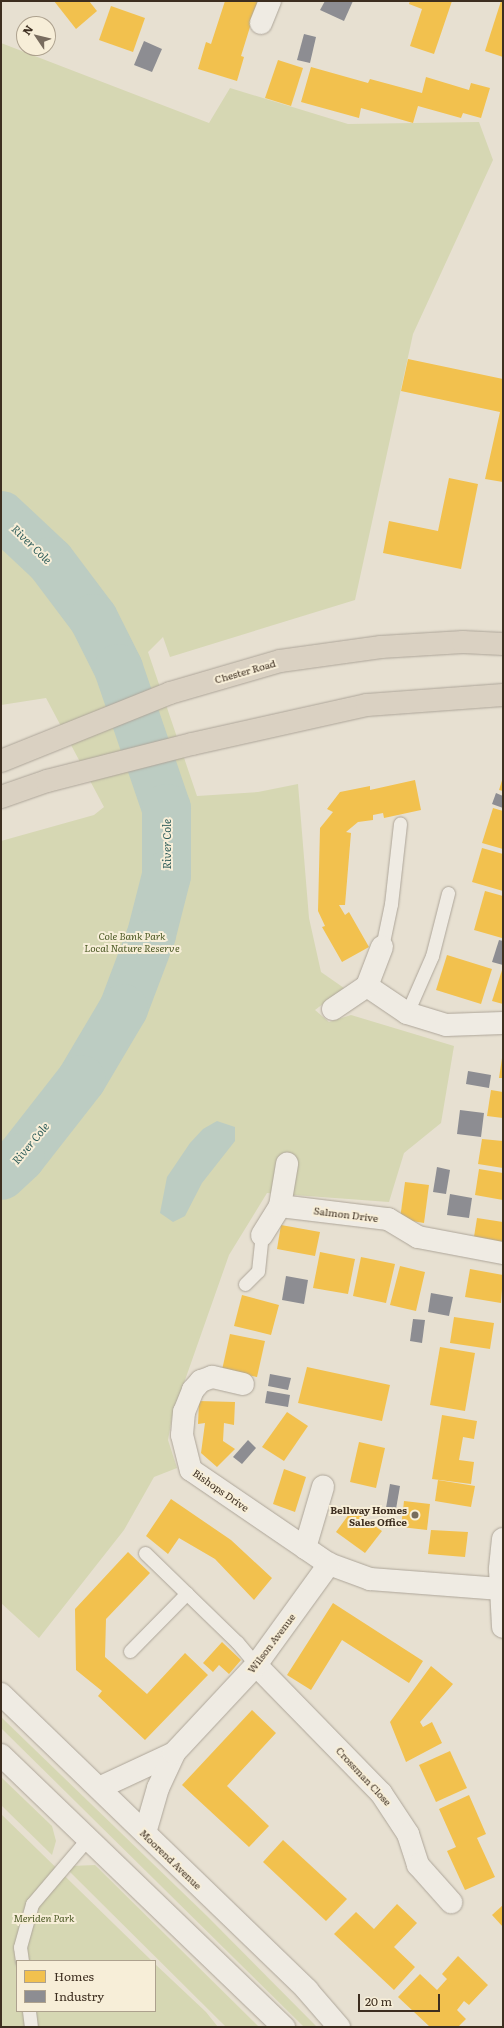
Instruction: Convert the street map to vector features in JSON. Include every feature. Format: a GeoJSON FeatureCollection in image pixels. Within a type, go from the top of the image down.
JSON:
{"type":"FeatureCollection","features":[{"type":"Feature","properties":{"kind":"highway","name":"Chester Road"},"geometry":{"type":"LineString","coordinates":[[1,761],[170,693],[280,661],[326,653],[463,642],[503,644]]}},
{"type":"Feature","properties":{"kind":"highway"},"geometry":{"type":"LineString","coordinates":[[1,797],[47,781],[192,744],[367,705],[503,695]]}},
{"type":"Feature","properties":{"kind":"street"},"geometry":{"type":"LineString","coordinates":[[261,23],[270,1]]}},
{"type":"Feature","properties":{"kind":"street"},"geometry":{"type":"LineString","coordinates":[[333,1009],[367,986],[382,947]]}},
{"type":"Feature","properties":{"kind":"street"},"geometry":{"type":"LineString","coordinates":[[367,986],[407,1013],[446,1025],[503,1023]]}},
{"type":"Feature","properties":{"kind":"street"},"geometry":{"type":"LineString","coordinates":[[262,1235],[280,1206],[287,1164]]}},
{"type":"Feature","properties":{"kind":"street","name":"Salmon Drive"},"geometry":{"type":"LineString","coordinates":[[280,1206],[388,1219],[418,1237],[503,1253]]}},
{"type":"Feature","properties":{"kind":"street","name":"Bishops Drive"},"geometry":{"type":"LineString","coordinates":[[243,1384],[212,1377],[201,1381],[193,1390],[184,1412],[182,1435],[191,1470],[329,1564],[370,1579],[501,1589]]}},
{"type":"Feature","properties":{"kind":"street"},"geometry":{"type":"LineString","coordinates":[[305,1548],[323,1487]]}},
{"type":"Feature","properties":{"kind":"street"},"geometry":{"type":"LineString","coordinates":[[503,1539],[501,1589],[503,1627]]}},
{"type":"Feature","properties":{"kind":"street","name":"Wilson Avenue"},"geometry":{"type":"LineString","coordinates":[[145,1833],[158,1788],[174,1753],[256,1665],[329,1564]]}},
{"type":"Feature","properties":{"kind":"street","name":"Crossman Close"},"geometry":{"type":"LineString","coordinates":[[256,1665],[381,1792],[408,1834],[418,1865],[451,1902]]}},
{"type":"Feature","properties":{"kind":"street","name":"Moorend Avenue"},"geometry":{"type":"LineString","coordinates":[[1,1694],[307,1990],[339,2027]]}},
{"type":"Feature","properties":{"kind":"street","name":"Wilson Avenue"},"geometry":{"type":"LineString","coordinates":[[99,1788],[174,1753]]}},
{"type":"Feature","properties":{"kind":"street"},"geometry":{"type":"LineString","coordinates":[[1,1755],[89,1837],[284,2027]]}},
{"type":"Feature","properties":{"kind":"lane"},"geometry":{"type":"LineString","coordinates":[[382,947],[391,904],[400,824]]}},
{"type":"Feature","properties":{"kind":"lane"},"geometry":{"type":"LineString","coordinates":[[407,1013],[432,956],[448,893]]}},
{"type":"Feature","properties":{"kind":"lane"},"geometry":{"type":"LineString","coordinates":[[245,1284],[258,1271],[262,1235]]}},
{"type":"Feature","properties":{"kind":"lane"},"geometry":{"type":"LineString","coordinates":[[145,1553],[237,1642],[256,1665]]}},
{"type":"Feature","properties":{"kind":"lane"},"geometry":{"type":"LineString","coordinates":[[130,1651],[187,1594]]}},
{"type":"Feature","properties":{"kind":"lane"},"geometry":{"type":"LineString","coordinates":[[22,1960],[20,1947],[32,1904],[89,1837]]}},
{"type":"Feature","properties":{"kind":"lane"},"geometry":{"type":"LineString","coordinates":[[29,2012],[31,2027]]}},
{"type":"Feature","properties":{"kind":"green space","name":"Cole Bank Park Local Nature Reserve"},"geometry":{"type":"Polygon","coordinates":[[[1,43],[16,49],[16,56],[35,56],[209,123],[230,88],[348,124],[479,122],[493,160],[413,334],[355,600],[170,657],[163,637],[148,652],[197,796],[258,792],[298,784],[309,918],[321,972],[344,988],[315,1010],[329,1022],[351,1015],[454,1046],[441,1123],[404,1153],[389,1202],[267,1193],[229,1255],[172,1417],[168,1440],[177,1468],[154,1477],[124,1530],[39,1638],[1,1603],[1,841],[94,815],[104,807],[46,698],[1,705],[1,43]]]}},
{"type":"Feature","properties":{"kind":"green space"},"geometry":{"type":"Polygon","coordinates":[[[1,1717],[207,1916],[317,2027],[304,2027],[1,1728],[1,1717]]]}},
{"type":"Feature","properties":{"kind":"green space"},"geometry":{"type":"Polygon","coordinates":[[[1,1777],[52,1826],[56,1841],[52,1855],[1,1805],[1,1777]]]}},
{"type":"Feature","properties":{"kind":"green space","name":"Meriden Park"},"geometry":{"type":"Polygon","coordinates":[[[1,1814],[151,1960],[16,1960],[16,2012],[156,2012],[156,1965],[206,2012],[218,2027],[1,2027],[1,1814]]]}},
{"type":"Feature","properties":{"kind":"green space"},"geometry":{"type":"Polygon","coordinates":[[[95,1865],[259,2027],[226,2027],[68,1870],[71,1866],[95,1865]]]}},
{"type":"Feature","properties":{"kind":"shaded area"},"geometry":{"type":"Polygon","coordinates":[[[217,1121],[235,1127],[235,1141],[202,1183],[185,1216],[173,1222],[160,1213],[167,1177],[190,1143],[203,1129],[217,1121]]]}},
{"type":"Feature","properties":{"kind":"building: Homes"},"geometry":{"type":"Polygon","coordinates":[[[54,1],[89,1],[97,11],[76,29],[54,1]]]}},
{"type":"Feature","properties":{"kind":"building: Homes"},"geometry":{"type":"Polygon","coordinates":[[[225,1],[258,1],[241,56],[244,57],[237,81],[198,69],[206,42],[211,44],[225,1]]]}},
{"type":"Feature","properties":{"kind":"building: Homes"},"geometry":{"type":"Polygon","coordinates":[[[410,1],[452,1],[434,54],[410,46],[422,9],[409,4],[410,1]]]}},
{"type":"Feature","properties":{"kind":"building: Homes"},"geometry":{"type":"Polygon","coordinates":[[[501,1],[503,1],[503,57],[485,51],[501,1]]]}},
{"type":"Feature","properties":{"kind":"building: Homes"},"geometry":{"type":"Polygon","coordinates":[[[111,6],[145,18],[133,52],[99,40],[111,6]]]}},
{"type":"Feature","properties":{"kind":"building: Homes"},"geometry":{"type":"Polygon","coordinates":[[[278,60],[303,68],[291,106],[265,98],[278,60]]]}},
{"type":"Feature","properties":{"kind":"building: Homes"},"geometry":{"type":"Polygon","coordinates":[[[311,67],[368,83],[370,79],[422,93],[426,77],[469,90],[471,83],[490,88],[481,118],[463,113],[461,118],[418,106],[413,123],[361,108],[359,118],[301,102],[311,67]]]}},
{"type":"Feature","properties":{"kind":"building: Homes"},"geometry":{"type":"Polygon","coordinates":[[[408,359],[503,379],[503,482],[485,479],[500,412],[401,391],[408,359]]]}},
{"type":"Feature","properties":{"kind":"building: Homes"},"geometry":{"type":"Polygon","coordinates":[[[449,478],[478,484],[461,569],[383,553],[389,521],[438,531],[449,478]]]}},
{"type":"Feature","properties":{"kind":"building: Homes"},"geometry":{"type":"Polygon","coordinates":[[[503,777],[503,791],[499,790],[503,777]]]}},
{"type":"Feature","properties":{"kind":"building: Homes"},"geometry":{"type":"Polygon","coordinates":[[[415,780],[421,810],[384,818],[383,813],[373,815],[373,820],[358,822],[346,832],[351,833],[345,905],[339,905],[345,915],[349,912],[369,947],[342,962],[322,927],[325,926],[318,911],[320,828],[333,812],[327,809],[340,792],[370,786],[370,790],[415,780]]]}},
{"type":"Feature","properties":{"kind":"building: Homes"},"geometry":{"type":"Polygon","coordinates":[[[493,808],[503,811],[503,849],[482,843],[493,808]]]}},
{"type":"Feature","properties":{"kind":"building: Homes"},"geometry":{"type":"Polygon","coordinates":[[[482,848],[503,854],[503,891],[472,882],[482,848]]]}},
{"type":"Feature","properties":{"kind":"building: Homes"},"geometry":{"type":"Polygon","coordinates":[[[485,891],[503,896],[502,938],[474,930],[485,891]]]}},
{"type":"Feature","properties":{"kind":"building: Homes"},"geometry":{"type":"Polygon","coordinates":[[[447,955],[492,969],[481,1004],[436,990],[447,955]]]}},
{"type":"Feature","properties":{"kind":"building: Homes"},"geometry":{"type":"Polygon","coordinates":[[[502,970],[503,971],[503,1004],[492,1001],[502,970]]]}},
{"type":"Feature","properties":{"kind":"building: Homes"},"geometry":{"type":"Polygon","coordinates":[[[502,1058],[503,1078],[499,1078],[502,1058]]]}},
{"type":"Feature","properties":{"kind":"building: Homes"},"geometry":{"type":"Polygon","coordinates":[[[491,1090],[503,1092],[503,1118],[487,1116],[491,1090]]]}},
{"type":"Feature","properties":{"kind":"building: Homes"},"geometry":{"type":"Polygon","coordinates":[[[482,1139],[503,1141],[503,1168],[478,1164],[482,1139]]]}},
{"type":"Feature","properties":{"kind":"building: Homes"},"geometry":{"type":"Polygon","coordinates":[[[479,1169],[503,1173],[503,1200],[475,1195],[479,1169]]]}},
{"type":"Feature","properties":{"kind":"building: Homes"},"geometry":{"type":"Polygon","coordinates":[[[405,1182],[429,1185],[424,1223],[400,1219],[405,1182]]]}},
{"type":"Feature","properties":{"kind":"building: Homes"},"geometry":{"type":"Polygon","coordinates":[[[477,1218],[503,1222],[503,1249],[473,1243],[477,1218]]]}},
{"type":"Feature","properties":{"kind":"building: Homes"},"geometry":{"type":"Polygon","coordinates":[[[281,1225],[320,1232],[315,1256],[277,1249],[281,1225]]]}},
{"type":"Feature","properties":{"kind":"building: Homes"},"geometry":{"type":"Polygon","coordinates":[[[320,1252],[355,1259],[348,1294],[313,1288],[320,1252]]]}},
{"type":"Feature","properties":{"kind":"building: Homes"},"geometry":{"type":"Polygon","coordinates":[[[361,1257],[395,1264],[386,1303],[353,1296],[361,1257]]]}},
{"type":"Feature","properties":{"kind":"building: Homes"},"geometry":{"type":"Polygon","coordinates":[[[400,1266],[425,1272],[416,1311],[390,1305],[400,1266]]]}},
{"type":"Feature","properties":{"kind":"building: Homes"},"geometry":{"type":"Polygon","coordinates":[[[470,1269],[503,1275],[501,1303],[465,1297],[470,1269]]]}},
{"type":"Feature","properties":{"kind":"building: Homes"},"geometry":{"type":"Polygon","coordinates":[[[242,1295],[279,1305],[271,1335],[234,1326],[242,1295]]]}},
{"type":"Feature","properties":{"kind":"building: Homes"},"geometry":{"type":"Polygon","coordinates":[[[454,1317],[494,1323],[490,1349],[450,1343],[454,1317]]]}},
{"type":"Feature","properties":{"kind":"building: Homes"},"geometry":{"type":"Polygon","coordinates":[[[230,1334],[265,1341],[257,1377],[222,1370],[230,1334]]]}},
{"type":"Feature","properties":{"kind":"building: Homes"},"geometry":{"type":"Polygon","coordinates":[[[440,1347],[475,1353],[465,1411],[430,1405],[440,1347]]]}},
{"type":"Feature","properties":{"kind":"building: Homes"},"geometry":{"type":"Polygon","coordinates":[[[307,1367],[390,1385],[382,1421],[298,1403],[307,1367]]]}},
{"type":"Feature","properties":{"kind":"building: Homes"},"geometry":{"type":"Polygon","coordinates":[[[199,1401],[235,1402],[234,1425],[224,1423],[223,1441],[235,1449],[217,1467],[201,1453],[205,1423],[198,1424],[199,1401]]]}},
{"type":"Feature","properties":{"kind":"building: Homes"},"geometry":{"type":"Polygon","coordinates":[[[287,1412],[308,1426],[284,1461],[262,1447],[287,1412]]]}},
{"type":"Feature","properties":{"kind":"building: Homes"},"geometry":{"type":"Polygon","coordinates":[[[442,1415],[477,1421],[474,1439],[463,1437],[459,1460],[474,1462],[471,1484],[432,1479],[442,1415]]]}},
{"type":"Feature","properties":{"kind":"building: Homes"},"geometry":{"type":"Polygon","coordinates":[[[359,1442],[385,1448],[376,1488],[350,1482],[359,1442]]]}},
{"type":"Feature","properties":{"kind":"building: Homes"},"geometry":{"type":"Polygon","coordinates":[[[284,1469],[306,1477],[295,1512],[273,1504],[284,1469]]]}},
{"type":"Feature","properties":{"kind":"building: Homes"},"geometry":{"type":"Polygon","coordinates":[[[438,1480],[475,1486],[471,1507],[435,1501],[438,1480]]]}},
{"type":"Feature","properties":{"kind":"building: Homes"},"geometry":{"type":"Polygon","coordinates":[[[171,1499],[231,1540],[272,1578],[254,1600],[215,1559],[179,1538],[168,1554],[146,1536],[171,1499]]]}},
{"type":"Feature","properties":{"kind":"building: Homes","name":"Bellway Homes Sales Office"},"geometry":{"type":"Polygon","coordinates":[[[404,1501],[430,1504],[427,1530],[401,1527],[404,1501]]]}},
{"type":"Feature","properties":{"kind":"building: Homes"},"geometry":{"type":"Polygon","coordinates":[[[352,1510],[382,1531],[365,1553],[336,1532],[352,1510]]]}},
{"type":"Feature","properties":{"kind":"building: Homes"},"geometry":{"type":"Polygon","coordinates":[[[431,1530],[468,1532],[465,1557],[428,1554],[431,1530]]]}},
{"type":"Feature","properties":{"kind":"building: Homes"},"geometry":{"type":"Polygon","coordinates":[[[128,1552],[150,1573],[106,1619],[105,1657],[147,1694],[185,1653],[208,1675],[145,1740],[98,1696],[102,1691],[76,1670],[75,1609],[128,1552]]]}},
{"type":"Feature","properties":{"kind":"building: Homes"},"geometry":{"type":"Polygon","coordinates":[[[333,1603],[423,1661],[409,1683],[342,1640],[311,1690],[287,1675],[333,1603]]]}},
{"type":"Feature","properties":{"kind":"building: Homes"},"geometry":{"type":"Polygon","coordinates":[[[222,1642],[241,1660],[229,1674],[219,1665],[213,1672],[203,1663],[222,1642]]]}},
{"type":"Feature","properties":{"kind":"building: Homes"},"geometry":{"type":"Polygon","coordinates":[[[431,1666],[453,1684],[420,1722],[423,1727],[432,1722],[442,1743],[406,1762],[390,1722],[431,1666]]]}},
{"type":"Feature","properties":{"kind":"building: Homes"},"geometry":{"type":"Polygon","coordinates":[[[252,1710],[276,1733],[227,1786],[269,1826],[249,1847],[182,1785],[252,1710]]]}},
{"type":"Feature","properties":{"kind":"building: Homes"},"geometry":{"type":"Polygon","coordinates":[[[450,1751],[467,1788],[436,1802],[419,1765],[450,1751]]]}},
{"type":"Feature","properties":{"kind":"building: Homes"},"geometry":{"type":"Polygon","coordinates":[[[469,1795],[486,1834],[477,1838],[495,1877],[465,1890],[447,1851],[456,1847],[439,1809],[469,1795]]]}},
{"type":"Feature","properties":{"kind":"building: Homes"},"geometry":{"type":"Polygon","coordinates":[[[283,1840],[347,1899],[326,1921],[263,1862],[283,1840]]]}},
{"type":"Feature","properties":{"kind":"building: Homes"},"geometry":{"type":"Polygon","coordinates":[[[397,1904],[417,1923],[394,1947],[415,1967],[394,1990],[334,1934],[356,1912],[374,1929],[397,1904]]]}},
{"type":"Feature","properties":{"kind":"building: Homes"},"geometry":{"type":"Polygon","coordinates":[[[503,1905],[503,1927],[492,1915],[503,1905]]]}},
{"type":"Feature","properties":{"kind":"building: Homes"},"geometry":{"type":"Polygon","coordinates":[[[458,1956],[488,1985],[469,2005],[464,2001],[457,2010],[466,2019],[458,2027],[430,2027],[398,1997],[420,1974],[437,1990],[447,1979],[442,1974],[458,1956]]]}},
{"type":"Feature","properties":{"kind":"building: Industry"},"geometry":{"type":"Polygon","coordinates":[[[325,1],[353,1],[344,21],[320,10],[325,1]]]}},
{"type":"Feature","properties":{"kind":"building: Industry"},"geometry":{"type":"Polygon","coordinates":[[[304,34],[316,37],[310,63],[297,60],[304,34]]]}},
{"type":"Feature","properties":{"kind":"building: Industry"},"geometry":{"type":"Polygon","coordinates":[[[144,41],[162,49],[152,72],[134,65],[144,41]]]}},
{"type":"Feature","properties":{"kind":"building: Industry"},"geometry":{"type":"Polygon","coordinates":[[[496,793],[503,796],[503,808],[492,804],[496,793]]]}},
{"type":"Feature","properties":{"kind":"building: Industry"},"geometry":{"type":"Polygon","coordinates":[[[499,940],[503,941],[503,965],[492,962],[499,940]]]}},
{"type":"Feature","properties":{"kind":"building: Industry"},"geometry":{"type":"Polygon","coordinates":[[[468,1071],[491,1075],[489,1088],[466,1084],[468,1071]]]}},
{"type":"Feature","properties":{"kind":"building: Industry"},"geometry":{"type":"Polygon","coordinates":[[[460,1110],[484,1113],[481,1137],[457,1134],[460,1110]]]}},
{"type":"Feature","properties":{"kind":"building: Industry"},"geometry":{"type":"Polygon","coordinates":[[[437,1167],[450,1170],[446,1194],[433,1192],[437,1167]]]}},
{"type":"Feature","properties":{"kind":"building: Industry"},"geometry":{"type":"Polygon","coordinates":[[[450,1194],[472,1198],[469,1218],[447,1215],[450,1194]]]}},
{"type":"Feature","properties":{"kind":"building: Industry"},"geometry":{"type":"Polygon","coordinates":[[[286,1276],[308,1280],[304,1304],[282,1300],[286,1276]]]}},
{"type":"Feature","properties":{"kind":"building: Industry"},"geometry":{"type":"Polygon","coordinates":[[[431,1293],[453,1297],[449,1316],[428,1312],[431,1293]]]}},
{"type":"Feature","properties":{"kind":"building: Industry"},"geometry":{"type":"Polygon","coordinates":[[[413,1319],[425,1320],[422,1343],[410,1341],[413,1319]]]}},
{"type":"Feature","properties":{"kind":"building: Industry"},"geometry":{"type":"Polygon","coordinates":[[[270,1374],[291,1378],[288,1390],[268,1386],[270,1374]]]}},
{"type":"Feature","properties":{"kind":"building: Industry"},"geometry":{"type":"Polygon","coordinates":[[[267,1391],[290,1395],[288,1407],[265,1403],[267,1391]]]}},
{"type":"Feature","properties":{"kind":"building: Industry"},"geometry":{"type":"Polygon","coordinates":[[[248,1440],[256,1448],[242,1464],[233,1457],[248,1440]]]}},
{"type":"Feature","properties":{"kind":"building: Industry"},"geometry":{"type":"Polygon","coordinates":[[[390,1484],[400,1486],[396,1509],[386,1508],[390,1484]]]}},
{"type":"Feature","properties":{"kind":"waterway","name":"River Cole"},"geometry":{"type":"LineString","coordinates":[[1,515],[50,561],[93,618],[118,668],[166,808],[166,875],[151,934],[123,1008],[81,1079],[20,1157],[1,1175]]}},
{"type":"Feature","properties":{"kind":"place","name":"Bellway Homes Sales Office"},"geometry":{"type":"Point","coordinates":[415,1515]}}]}
